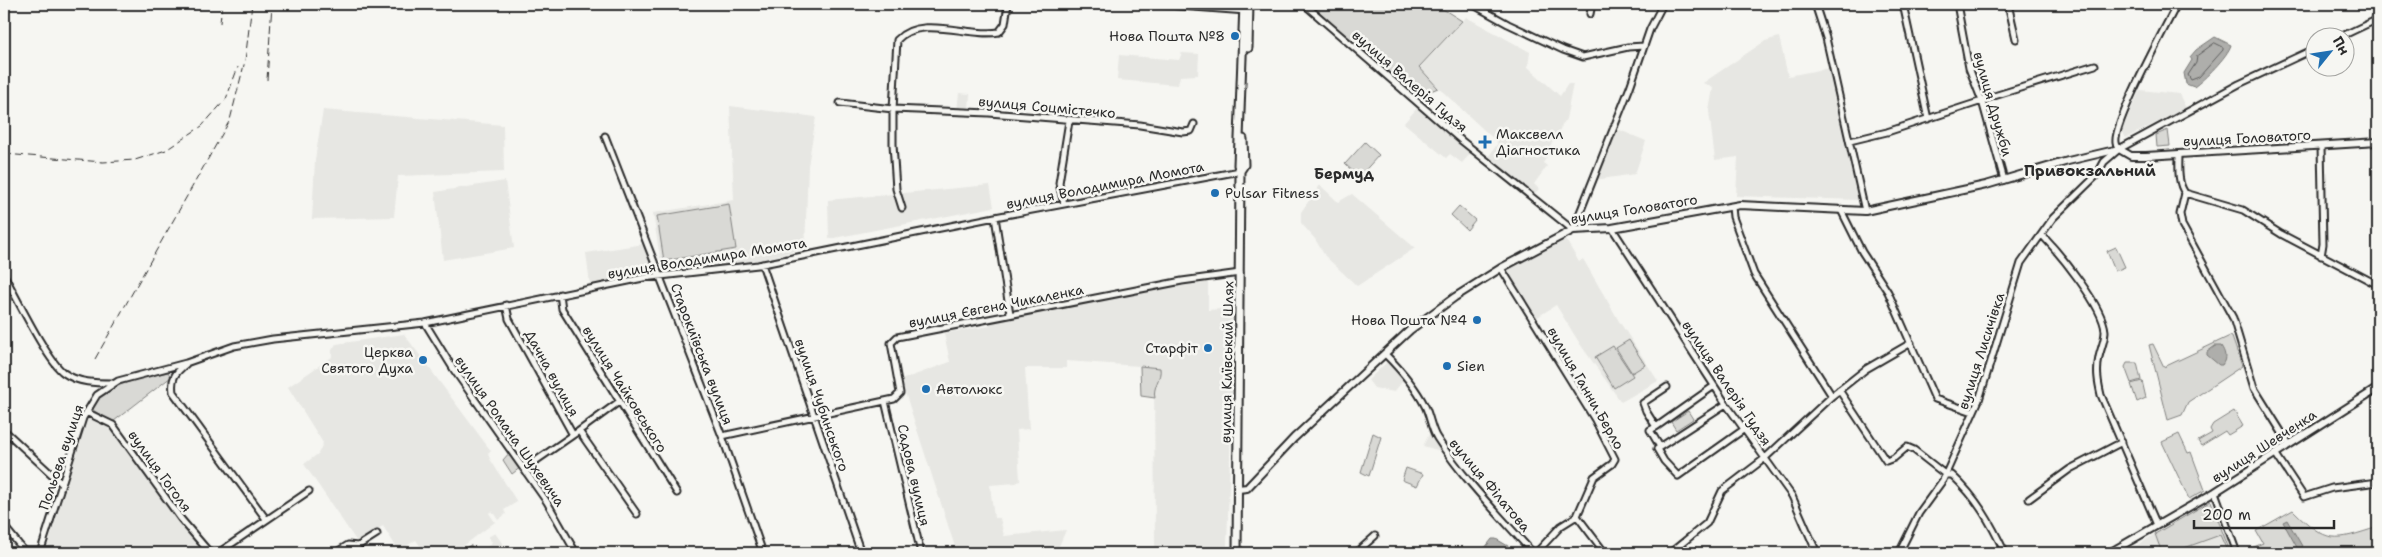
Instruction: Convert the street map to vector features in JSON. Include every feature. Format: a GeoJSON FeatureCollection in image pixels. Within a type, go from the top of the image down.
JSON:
{"type":"FeatureCollection","features":[{"type":"Feature","properties":{"kind":"highway","name":"вулиця Київський Шлях"},"geometry":{"type":"LineString","coordinates":[[1237,553],[1240,171],[1244,165],[1245,96],[1249,33],[1246,7]]}},
{"type":"Feature","properties":{"kind":"main road","name":"вулиця Головатого"},"geometry":{"type":"LineString","coordinates":[[1238,489],[1247,488],[1294,438],[1414,328],[1501,268],[1573,230],[1612,228],[1732,206],[1752,205],[1865,210],[2004,180],[2068,161],[2119,150],[2131,156],[2378,142]]}},
{"type":"Feature","properties":{"kind":"main road","name":"вулиця Шевченка"},"geometry":{"type":"LineString","coordinates":[[2109,553],[2215,492],[2378,388]]}},
{"type":"Feature","properties":{"kind":"street"},"geometry":{"type":"LineString","coordinates":[[902,208],[896,189],[893,109],[895,46],[902,34],[916,29],[951,28],[1000,32],[1006,24],[1008,4]]}},
{"type":"Feature","properties":{"kind":"street"},"geometry":{"type":"LineString","coordinates":[[1154,4],[1246,7]]}},
{"type":"Feature","properties":{"kind":"street","name":"вулиця Валерія Гудзя"},"geometry":{"type":"LineString","coordinates":[[1304,4],[1455,134],[1573,230]]}},
{"type":"Feature","properties":{"kind":"street"},"geometry":{"type":"LineString","coordinates":[[1472,4],[1508,24],[1563,50],[1583,56],[1628,47],[1644,46]]}},
{"type":"Feature","properties":{"kind":"street"},"geometry":{"type":"LineString","coordinates":[[1590,14],[1592,4]]}},
{"type":"Feature","properties":{"kind":"street"},"geometry":{"type":"LineString","coordinates":[[1573,230],[1630,87],[1644,46],[1663,4]]}},
{"type":"Feature","properties":{"kind":"street"},"geometry":{"type":"LineString","coordinates":[[1815,4],[1826,38],[1865,210]]}},
{"type":"Feature","properties":{"kind":"street"},"geometry":{"type":"LineString","coordinates":[[1903,4],[1928,119]]}},
{"type":"Feature","properties":{"kind":"street","name":"вулиця Дружби"},"geometry":{"type":"LineString","coordinates":[[1957,4],[1969,68],[1982,101],[2004,180]]}},
{"type":"Feature","properties":{"kind":"street"},"geometry":{"type":"LineString","coordinates":[[2008,4],[2016,39]]}},
{"type":"Feature","properties":{"kind":"street"},"geometry":{"type":"LineString","coordinates":[[2119,150],[2116,142],[2118,131],[2129,103],[2178,4]]}},
{"type":"Feature","properties":{"kind":"street"},"geometry":{"type":"LineString","coordinates":[[2354,30],[2378,19]]}},
{"type":"Feature","properties":{"kind":"street","name":"вулиця Головатого"},"geometry":{"type":"LineString","coordinates":[[2119,150],[2239,84],[2304,54]]}},
{"type":"Feature","properties":{"kind":"street"},"geometry":{"type":"LineString","coordinates":[[1850,140],[1928,119],[2095,65]]}},
{"type":"Feature","properties":{"kind":"street","name":"вулиця Соцмістечко"},"geometry":{"type":"LineString","coordinates":[[840,103],[893,109],[989,113],[1140,126],[1183,132],[1191,131],[1194,124]]}},
{"type":"Feature","properties":{"kind":"street"},"geometry":{"type":"LineString","coordinates":[[1064,204],[1059,183],[1069,121]]}},
{"type":"Feature","properties":{"kind":"street","name":"Старокиївська вулиця"},"geometry":{"type":"LineString","coordinates":[[605,136],[722,436],[764,553]]}},
{"type":"Feature","properties":{"kind":"street"},"geometry":{"type":"LineString","coordinates":[[2321,146],[2321,256]]}},
{"type":"Feature","properties":{"kind":"street","name":"вулиця Лисичівка"},"geometry":{"type":"LineString","coordinates":[[1899,553],[1919,512],[1946,475],[1979,400],[2021,263],[2053,218],[2097,175],[2104,162],[2119,150]]}},
{"type":"Feature","properties":{"kind":"street"},"geometry":{"type":"LineString","coordinates":[[2179,154],[2180,176],[2182,188],[2185,192],[2242,210],[2321,256],[2378,285]]}},
{"type":"Feature","properties":{"kind":"street","name":"вулиця Володимира Момота"},"geometry":{"type":"LineString","coordinates":[[234,346],[273,339],[425,323],[560,294],[660,277],[762,264],[995,217],[1240,171]]}},
{"type":"Feature","properties":{"kind":"street"},"geometry":{"type":"LineString","coordinates":[[2185,192],[2180,214],[2182,225],[2208,269],[2214,286],[2233,318],[2254,388],[2290,444]]}},
{"type":"Feature","properties":{"kind":"street"},"geometry":{"type":"LineString","coordinates":[[1732,206],[1733,217],[1754,274],[1832,396]]}},
{"type":"Feature","properties":{"kind":"street"},"geometry":{"type":"LineString","coordinates":[[1841,210],[1862,252],[1888,292],[1935,399],[1973,412]]}},
{"type":"Feature","properties":{"kind":"street"},"geometry":{"type":"LineString","coordinates":[[995,217],[1010,314]]}},
{"type":"Feature","properties":{"kind":"street","name":"вулиця Валерія Гудзя"},"geometry":{"type":"LineString","coordinates":[[1612,228],[1743,430],[1792,496],[1816,551]]}},
{"type":"Feature","properties":{"kind":"street"},"geometry":{"type":"LineString","coordinates":[[2042,236],[2069,267],[2086,291],[2101,319],[2105,338],[2097,376],[2102,395],[2157,525]]}},
{"type":"Feature","properties":{"kind":"street","name":"вулиця Чубинського"},"geometry":{"type":"LineString","coordinates":[[762,264],[861,553]]}},
{"type":"Feature","properties":{"kind":"street","name":"вулиця Ганни Берло"},"geometry":{"type":"LineString","coordinates":[[1501,268],[1594,420],[1615,458],[1612,464],[1594,477],[1577,516]]}},
{"type":"Feature","properties":{"kind":"street","name":"вулиця Євгена Чикаленка"},"geometry":{"type":"LineString","coordinates":[[885,402],[894,399],[900,393],[891,343],[897,337],[1010,314],[1220,275],[1240,273]]}},
{"type":"Feature","properties":{"kind":"street"},"geometry":{"type":"LineString","coordinates":[[4,275],[50,357],[63,373],[86,382],[113,383]]}},
{"type":"Feature","properties":{"kind":"street","name":"вулиця Чайковського"},"geometry":{"type":"LineString","coordinates":[[560,294],[562,309],[677,493]]}},
{"type":"Feature","properties":{"kind":"street","name":"Дачна вулиця"},"geometry":{"type":"LineString","coordinates":[[506,305],[509,318],[573,435],[578,431],[637,514]]}},
{"type":"Feature","properties":{"kind":"street","name":"вулиця Романа Шухевича"},"geometry":{"type":"LineString","coordinates":[[425,323],[454,370],[547,502],[576,553]]}},
{"type":"Feature","properties":{"kind":"street"},"geometry":{"type":"LineString","coordinates":[[1670,553],[1707,523],[1722,491],[1764,459],[1839,390],[1866,369],[1911,343]]}},
{"type":"Feature","properties":{"kind":"street","name":"Польова вулиця"},"geometry":{"type":"LineString","coordinates":[[40,553],[86,412],[98,395],[113,383],[138,374],[186,363],[234,346]]}},
{"type":"Feature","properties":{"kind":"street","name":"вулиця Філатова"},"geometry":{"type":"LineString","coordinates":[[1386,354],[1405,374],[1414,387],[1425,406],[1435,436],[1456,466],[1535,553]]}},
{"type":"Feature","properties":{"kind":"street"},"geometry":{"type":"LineString","coordinates":[[186,363],[176,372],[171,382],[173,392],[266,519]]}},
{"type":"Feature","properties":{"kind":"street"},"geometry":{"type":"LineString","coordinates":[[1660,447],[1650,430],[1714,386]]}},
{"type":"Feature","properties":{"kind":"street"},"geometry":{"type":"LineString","coordinates":[[1656,427],[1643,403],[1667,387]]}},
{"type":"Feature","properties":{"kind":"street"},"geometry":{"type":"LineString","coordinates":[[1839,390],[1886,461],[1894,458],[1906,447],[1914,450],[1946,475],[1952,475],[1973,496],[2005,553]]}},
{"type":"Feature","properties":{"kind":"street"},"geometry":{"type":"LineString","coordinates":[[578,431],[620,401]]}},
{"type":"Feature","properties":{"kind":"street"},"geometry":{"type":"LineString","coordinates":[[722,436],[885,402]]}},
{"type":"Feature","properties":{"kind":"street","name":"Садова вулиця"},"geometry":{"type":"LineString","coordinates":[[885,402],[921,553]]}},
{"type":"Feature","properties":{"kind":"street"},"geometry":{"type":"LineString","coordinates":[[1726,404],[1657,449],[1678,476],[1743,430]]}},
{"type":"Feature","properties":{"kind":"street","name":"вулиця Гоголя"},"geometry":{"type":"LineString","coordinates":[[86,412],[112,425],[181,519],[210,553]]}},
{"type":"Feature","properties":{"kind":"street"},"geometry":{"type":"LineString","coordinates":[[4,430],[62,484]]}},
{"type":"Feature","properties":{"kind":"street"},"geometry":{"type":"LineString","coordinates":[[524,469],[573,435]]}},
{"type":"Feature","properties":{"kind":"street"},"geometry":{"type":"LineString","coordinates":[[2030,499],[2070,470],[2122,442]]}},
{"type":"Feature","properties":{"kind":"street"},"geometry":{"type":"LineString","coordinates":[[2275,453],[2304,497],[2332,488],[2378,482]]}},
{"type":"Feature","properties":{"kind":"street"},"geometry":{"type":"LineString","coordinates":[[218,553],[309,491]]}},
{"type":"Feature","properties":{"kind":"street"},"geometry":{"type":"LineString","coordinates":[[2215,492],[2237,553]]}},
{"type":"Feature","properties":{"kind":"street"},"geometry":{"type":"LineString","coordinates":[[1535,553],[1562,526],[1577,516],[1605,553]]}},
{"type":"Feature","properties":{"kind":"street"},"geometry":{"type":"LineString","coordinates":[[4,526],[26,553]]}},
{"type":"Feature","properties":{"kind":"street"},"geometry":{"type":"LineString","coordinates":[[335,553],[348,545],[358,546],[377,534]]}},
{"type":"Feature","properties":{"kind":"street"},"geometry":{"type":"LineString","coordinates":[[1356,553],[1375,536]]}},
{"type":"Feature","properties":{"kind":"street"},"geometry":{"type":"LineString","coordinates":[[1807,553],[1816,551]]}},
{"type":"Feature","properties":{"kind":"street"},"geometry":{"type":"LineString","coordinates":[[465,553],[472,552]]}},
{"type":"Feature","properties":{"kind":"shaded area"},"geometry":{"type":"Polygon","coordinates":[[[1310,4],[1435,4],[1462,21],[1419,67],[1438,88],[1416,97],[1310,4]]]}},
{"type":"Feature","properties":{"kind":"shaded area"},"geometry":{"type":"Polygon","coordinates":[[[1466,17],[1530,52],[1528,67],[1560,96],[1568,84],[1573,84],[1566,119],[1549,148],[1550,152],[1543,163],[1547,166],[1534,184],[1539,189],[1533,195],[1489,156],[1498,143],[1419,68],[1466,17]]]}},
{"type":"Feature","properties":{"kind":"shaded area"},"geometry":{"type":"Polygon","coordinates":[[[1779,37],[1788,76],[1829,68],[1859,200],[1736,196],[1738,157],[1715,160],[1709,111],[1713,88],[1703,83],[1765,41],[1779,37]]]}},
{"type":"Feature","properties":{"kind":"shaded area"},"geometry":{"type":"Polygon","coordinates":[[[1182,53],[1199,54],[1198,75],[1180,76],[1178,85],[1117,80],[1119,55],[1179,60],[1182,53]]]}},
{"type":"Feature","properties":{"kind":"shaded area"},"geometry":{"type":"Polygon","coordinates":[[[2140,90],[2179,94],[2186,108],[2126,138],[2122,131],[2123,127],[2140,90]]]}},
{"type":"Feature","properties":{"kind":"shaded area"},"geometry":{"type":"Polygon","coordinates":[[[959,93],[970,94],[969,111],[957,111],[959,93]]]}},
{"type":"Feature","properties":{"kind":"shaded area"},"geometry":{"type":"Polygon","coordinates":[[[730,106],[816,117],[808,166],[805,248],[753,262],[662,271],[653,213],[734,200],[730,106]]]}},
{"type":"Feature","properties":{"kind":"shaded area"},"geometry":{"type":"Polygon","coordinates":[[[1418,107],[1471,153],[1462,163],[1450,154],[1446,158],[1404,123],[1418,107]]]}},
{"type":"Feature","properties":{"kind":"shaded area"},"geometry":{"type":"Polygon","coordinates":[[[323,110],[503,125],[504,172],[398,176],[394,217],[312,219],[315,160],[323,110]]]}},
{"type":"Feature","properties":{"kind":"shaded area"},"geometry":{"type":"Polygon","coordinates":[[[1615,128],[1646,141],[1635,174],[1595,180],[1615,128]]]}},
{"type":"Feature","properties":{"kind":"shaded area"},"geometry":{"type":"Polygon","coordinates":[[[2168,130],[2170,146],[2157,147],[2156,135],[2168,130]]]}},
{"type":"Feature","properties":{"kind":"shaded area"},"geometry":{"type":"Polygon","coordinates":[[[1365,142],[1379,155],[1359,177],[1345,164],[1365,142]]]}},
{"type":"Feature","properties":{"kind":"shaded area"},"geometry":{"type":"Polygon","coordinates":[[[505,181],[514,248],[443,260],[435,192],[505,181]]]}},
{"type":"Feature","properties":{"kind":"shaded area"},"geometry":{"type":"Polygon","coordinates":[[[990,185],[994,207],[829,239],[828,200],[990,185]]]}},
{"type":"Feature","properties":{"kind":"shaded area"},"geometry":{"type":"Polygon","coordinates":[[[1320,185],[1338,202],[1352,194],[1415,248],[1357,286],[1325,256],[1315,239],[1301,223],[1301,212],[1320,185]]]}},
{"type":"Feature","properties":{"kind":"shaded area"},"geometry":{"type":"Polygon","coordinates":[[[729,204],[736,249],[664,261],[657,216],[729,204]]]}},
{"type":"Feature","properties":{"kind":"shaded area"},"geometry":{"type":"Polygon","coordinates":[[[1459,206],[1475,220],[1467,230],[1451,215],[1459,206]]]}},
{"type":"Feature","properties":{"kind":"shaded area"},"geometry":{"type":"Polygon","coordinates":[[[1566,240],[1579,262],[1583,259],[1619,321],[1658,381],[1621,402],[1580,344],[1556,305],[1536,318],[1508,271],[1509,268],[1529,257],[1566,240]]]}},
{"type":"Feature","properties":{"kind":"shaded area"},"geometry":{"type":"Polygon","coordinates":[[[644,244],[655,273],[590,285],[586,253],[644,244]]]}},
{"type":"Feature","properties":{"kind":"shaded area"},"geometry":{"type":"Polygon","coordinates":[[[2116,247],[2125,267],[2115,271],[2107,251],[2116,247]]]}},
{"type":"Feature","properties":{"kind":"shaded area"},"geometry":{"type":"Polygon","coordinates":[[[1208,279],[1208,310],[1235,308],[1227,546],[1155,548],[1154,367],[1066,361],[1066,368],[1025,368],[1029,429],[1017,430],[1020,481],[990,485],[994,518],[1000,518],[1004,536],[1066,530],[1056,553],[957,553],[901,380],[950,362],[944,333],[990,326],[992,321],[1208,279]]]}},
{"type":"Feature","properties":{"kind":"shaded area"},"geometry":{"type":"Polygon","coordinates":[[[404,334],[491,451],[488,454],[490,459],[517,502],[504,510],[506,514],[498,520],[492,511],[489,513],[495,522],[454,553],[425,553],[416,540],[399,551],[383,526],[357,542],[304,464],[318,454],[323,443],[288,387],[332,357],[332,350],[336,344],[404,334]]]}},
{"type":"Feature","properties":{"kind":"shaded area"},"geometry":{"type":"Polygon","coordinates":[[[2230,336],[2242,366],[2188,402],[2182,415],[2168,420],[2149,345],[2153,344],[2164,367],[2230,336]]]}},
{"type":"Feature","properties":{"kind":"shaded area"},"geometry":{"type":"Polygon","coordinates":[[[1629,340],[1645,365],[1632,373],[1616,348],[1629,340]]]}},
{"type":"Feature","properties":{"kind":"shaded area"},"geometry":{"type":"Polygon","coordinates":[[[1613,346],[1633,376],[1614,388],[1595,357],[1613,346]]]}},
{"type":"Feature","properties":{"kind":"shaded area"},"geometry":{"type":"Polygon","coordinates":[[[1389,360],[1406,377],[1394,392],[1374,388],[1368,380],[1389,360]]]}},
{"type":"Feature","properties":{"kind":"shaded area"},"geometry":{"type":"Polygon","coordinates":[[[2127,363],[2137,363],[2141,380],[2131,383],[2125,367],[2127,363]]]}},
{"type":"Feature","properties":{"kind":"shaded area"},"geometry":{"type":"Polygon","coordinates":[[[1140,366],[1160,368],[1160,375],[1154,394],[1155,398],[1141,396],[1140,366]]]}},
{"type":"Feature","properties":{"kind":"shaded area"},"geometry":{"type":"Polygon","coordinates":[[[168,372],[171,377],[114,421],[111,422],[93,410],[96,401],[113,388],[168,372]]]}},
{"type":"Feature","properties":{"kind":"shaded area"},"geometry":{"type":"Polygon","coordinates":[[[2142,381],[2146,398],[2137,402],[2131,384],[2142,381]]]}},
{"type":"Feature","properties":{"kind":"shaded area"},"geometry":{"type":"Polygon","coordinates":[[[1688,411],[1693,419],[1676,430],[1671,422],[1688,411]]]}},
{"type":"Feature","properties":{"kind":"shaded area"},"geometry":{"type":"Polygon","coordinates":[[[2234,411],[2243,426],[2228,435],[2225,431],[2201,446],[2198,441],[2212,433],[2210,429],[2213,424],[2234,411]]]}},
{"type":"Feature","properties":{"kind":"shaded area"},"geometry":{"type":"Polygon","coordinates":[[[88,417],[111,427],[179,522],[206,553],[59,553],[48,545],[88,417]]]}},
{"type":"Feature","properties":{"kind":"shaded area"},"geometry":{"type":"Polygon","coordinates":[[[1436,430],[1438,433],[1435,439],[1443,442],[1441,451],[1423,446],[1430,432],[1436,430]]]}},
{"type":"Feature","properties":{"kind":"shaded area"},"geometry":{"type":"Polygon","coordinates":[[[1373,433],[1381,437],[1369,476],[1361,472],[1373,433]]]}},
{"type":"Feature","properties":{"kind":"shaded area"},"geometry":{"type":"Polygon","coordinates":[[[2179,434],[2188,453],[2191,452],[2205,490],[2189,499],[2162,442],[2179,434]]]}},
{"type":"Feature","properties":{"kind":"shaded area"},"geometry":{"type":"Polygon","coordinates":[[[510,452],[521,467],[512,474],[503,460],[510,452]]]}},
{"type":"Feature","properties":{"kind":"shaded area"},"geometry":{"type":"Polygon","coordinates":[[[1406,468],[1423,474],[1417,486],[1402,480],[1406,468]]]}},
{"type":"Feature","properties":{"kind":"shaded area"},"geometry":{"type":"Polygon","coordinates":[[[2211,501],[2230,552],[2228,553],[2220,535],[2176,551],[2176,553],[2162,553],[2155,534],[2211,501]]]}},
{"type":"Feature","properties":{"kind":"shaded area"},"geometry":{"type":"Polygon","coordinates":[[[2293,510],[2315,529],[2332,537],[2351,535],[2378,527],[2378,553],[2245,553],[2245,551],[2263,543],[2256,531],[2293,510]]]}},
{"type":"Feature","properties":{"kind":"shaded area"},"geometry":{"type":"Polygon","coordinates":[[[495,533],[504,546],[499,550],[497,547],[490,552],[487,547],[492,542],[488,537],[495,533]]]}},
{"type":"Feature","properties":{"kind":"shaded area"},"geometry":{"type":"Polygon","coordinates":[[[2225,533],[2232,553],[2176,553],[2175,551],[2225,533]]]}},
{"type":"Feature","properties":{"kind":"shaded area"},"geometry":{"type":"Polygon","coordinates":[[[2155,534],[2162,553],[2133,553],[2131,549],[2155,534]]]}},
{"type":"Feature","properties":{"kind":"water"},"geometry":{"type":"Polygon","coordinates":[[[2215,37],[2231,45],[2229,50],[2215,68],[2198,84],[2194,87],[2186,84],[2184,73],[2192,60],[2190,57],[2196,50],[2215,37]]]}},
{"type":"Feature","properties":{"kind":"water"},"geometry":{"type":"Polygon","coordinates":[[[2215,346],[2221,346],[2224,353],[2225,360],[2222,365],[2219,365],[2207,355],[2207,352],[2215,346]]]}},
{"type":"Feature","properties":{"kind":"water"},"geometry":{"type":"Polygon","coordinates":[[[2287,520],[2306,553],[2300,553],[2283,522],[2287,520]]]}},
{"type":"Feature","properties":{"kind":"water"},"geometry":{"type":"Polygon","coordinates":[[[1492,539],[1496,539],[1520,553],[1484,553],[1484,549],[1492,539]]]}},
{"type":"Feature","properties":{"kind":"railway"},"geometry":{"type":"LineString","coordinates":[[220,23],[222,4]]}},
{"type":"Feature","properties":{"kind":"railway"},"geometry":{"type":"LineString","coordinates":[[95,359],[230,120],[245,61],[252,4]]}},
{"type":"Feature","properties":{"kind":"railway"},"geometry":{"type":"LineString","coordinates":[[267,80],[272,4]]}},
{"type":"Feature","properties":{"kind":"railway"},"geometry":{"type":"LineString","coordinates":[[4,154],[103,162],[135,160],[166,150],[202,126],[226,99],[238,67]]}},
{"type":"Feature","properties":{"kind":"place","name":"Нова Пошта №8"},"geometry":{"type":"Point","coordinates":[1235,36]}},
{"type":"Feature","properties":{"kind":"place","name":"Максвелл Діагностика"},"geometry":{"type":"Point","coordinates":[1485,142]}},
{"type":"Feature","properties":{"kind":"place","name":"Pulsar Fitness"},"geometry":{"type":"Point","coordinates":[1215,193]}},
{"type":"Feature","properties":{"kind":"place","name":"Нова Пошта №4"},"geometry":{"type":"Point","coordinates":[1477,320]}},
{"type":"Feature","properties":{"kind":"place","name":"Старфіт"},"geometry":{"type":"Point","coordinates":[1208,348]}},
{"type":"Feature","properties":{"kind":"place","name":"Церква Святого Духа"},"geometry":{"type":"Point","coordinates":[423,360]}},
{"type":"Feature","properties":{"kind":"place","name":"Sien"},"geometry":{"type":"Point","coordinates":[1447,366]}},
{"type":"Feature","properties":{"kind":"place","name":"Автолюкс"},"geometry":{"type":"Point","coordinates":[926,389]}},
{"type":"Feature","properties":{"kind":"district","name":"Привокзальний"},"geometry":{"type":"Point","coordinates":[2090,170]}},
{"type":"Feature","properties":{"kind":"district","name":"Бермуд"},"geometry":{"type":"Point","coordinates":[1344,174]}}]}
